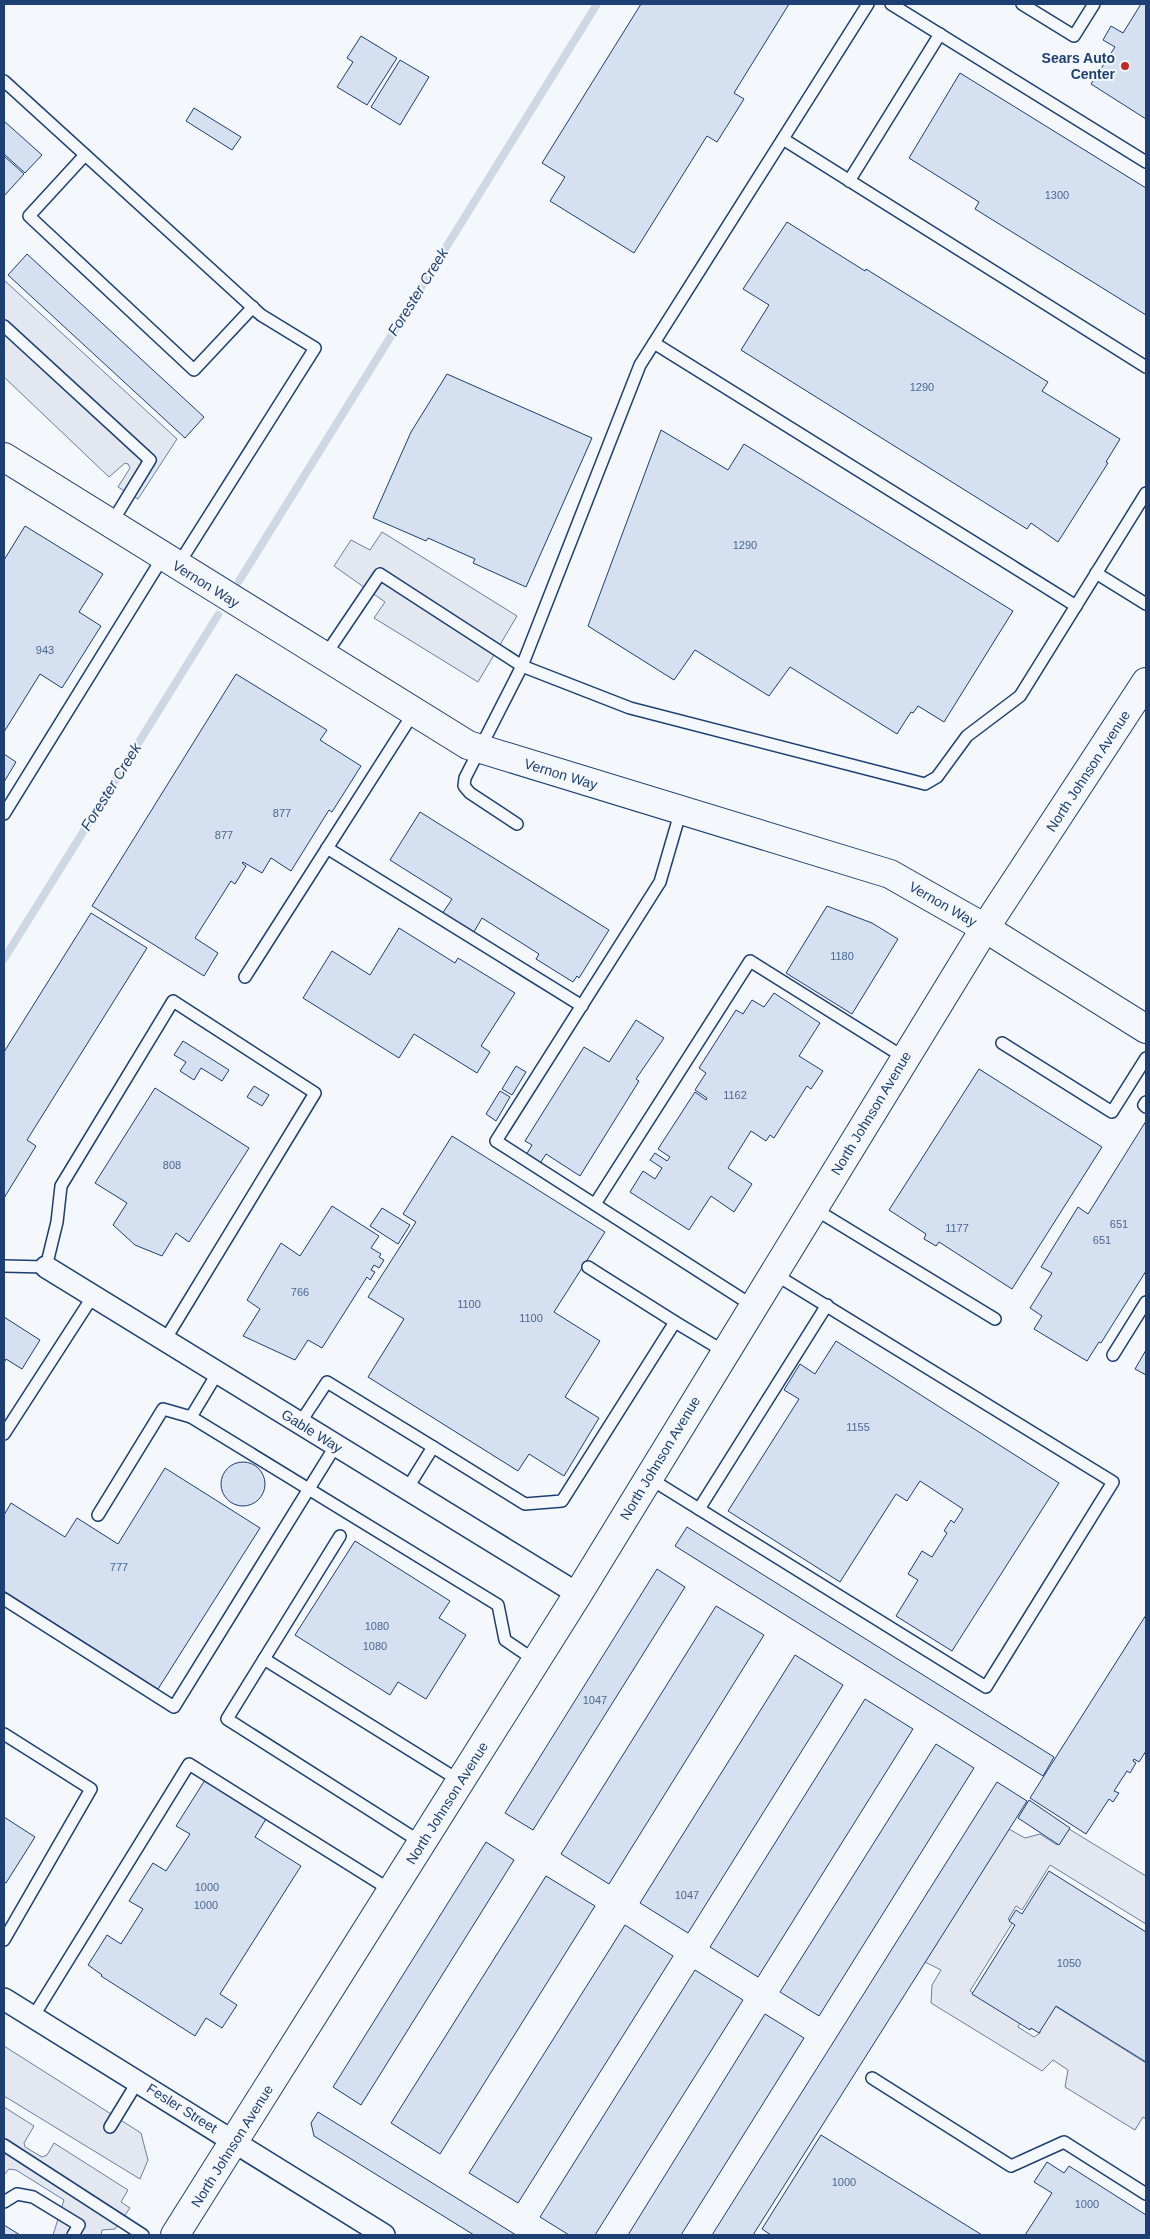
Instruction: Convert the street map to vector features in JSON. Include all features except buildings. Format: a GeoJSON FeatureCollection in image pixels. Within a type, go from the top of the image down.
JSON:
{"type":"FeatureCollection","features":[{"type":"Feature","properties":{"kind":"main road","name":"Vernon Way"},"geometry":{"type":"LineString","coordinates":[[4,457],[468,745],[890,874],[985,928],[1146,1029]]}},
{"type":"Feature","properties":{"kind":"main road","name":"North Johnson Avenue"},"geometry":{"type":"LineString","coordinates":[[175,2235],[236,2142],[578,1594],[985,928],[1146,682]]}},
{"type":"Feature","properties":{"kind":"street","name":"Gable Way"},"geometry":{"type":"LineString","coordinates":[[46,1267],[578,1594]]}},
{"type":"Feature","properties":{"kind":"street","name":"Fesler Street"},"geometry":{"type":"LineString","coordinates":[[4,1999],[384,2235]]}},
{"type":"Feature","properties":{"kind":"lane"},"geometry":{"type":"LineString","coordinates":[[517,824],[470,793],[464,786],[465,778],[522,666],[640,365],[868,4]]}},
{"type":"Feature","properties":{"kind":"lane"},"geometry":{"type":"LineString","coordinates":[[891,4],[1146,162]]}},
{"type":"Feature","properties":{"kind":"lane"},"geometry":{"type":"LineString","coordinates":[[1022,4],[1074,36],[1094,4]]}},
{"type":"Feature","properties":{"kind":"lane"},"geometry":{"type":"LineString","coordinates":[[849,181],[940,34]]}},
{"type":"Feature","properties":{"kind":"lane"},"geometry":{"type":"LineString","coordinates":[[4,81],[261,315],[315,348],[170,561],[4,814]]}},
{"type":"Feature","properties":{"kind":"lane"},"geometry":{"type":"LineString","coordinates":[[783,139],[1146,367]]}},
{"type":"Feature","properties":{"kind":"lane"},"geometry":{"type":"LineString","coordinates":[[85,155],[29,216],[194,370],[253,307]]}},
{"type":"Feature","properties":{"kind":"lane"},"geometry":{"type":"LineString","coordinates":[[4,326],[150,460],[111,524]]}},
{"type":"Feature","properties":{"kind":"lane"},"geometry":{"type":"LineString","coordinates":[[654,343],[1076,606]]}},
{"type":"Feature","properties":{"kind":"lane"},"geometry":{"type":"LineString","coordinates":[[324,657],[380,574],[522,666],[630,708],[925,784],[937,778],[967,736],[1020,696],[1146,493]]}},
{"type":"Feature","properties":{"kind":"lane"},"geometry":{"type":"LineString","coordinates":[[1096,573],[1146,604]]}},
{"type":"Feature","properties":{"kind":"lane"},"geometry":{"type":"LineString","coordinates":[[245,977],[414,712]]}},
{"type":"Feature","properties":{"kind":"lane"},"geometry":{"type":"LineString","coordinates":[[681,810],[660,882],[496,1142],[754,1306]]}},
{"type":"Feature","properties":{"kind":"lane"},"geometry":{"type":"LineString","coordinates":[[327,848],[582,1006]]}},
{"type":"Feature","properties":{"kind":"lane"},"geometry":{"type":"LineString","coordinates":[[595,1204],[750,961],[905,1058]]}},
{"type":"Feature","properties":{"kind":"lane"},"geometry":{"type":"LineString","coordinates":[[4,1266],[46,1267],[57,1222],[61,1186],[173,1001],[315,1093],[165,1340]]}},
{"type":"Feature","properties":{"kind":"lane"},"geometry":{"type":"LineString","coordinates":[[1002,1044],[1112,1112],[1146,1058]]}},
{"type":"Feature","properties":{"kind":"lane"},"geometry":{"type":"LineString","coordinates":[[1146,1102],[1144,1105],[1146,1106]]}},
{"type":"Feature","properties":{"kind":"lane"},"geometry":{"type":"LineString","coordinates":[[813,1208],[995,1319]]}},
{"type":"Feature","properties":{"kind":"lane"},"geometry":{"type":"LineString","coordinates":[[588,1267],[725,1352]]}},
{"type":"Feature","properties":{"kind":"lane"},"geometry":{"type":"LineString","coordinates":[[648,1478],[986,1687],[1113,1482],[774,1273]]}},
{"type":"Feature","properties":{"kind":"lane"},"geometry":{"type":"LineString","coordinates":[[4,1434],[93,1296]]}},
{"type":"Feature","properties":{"kind":"lane"},"geometry":{"type":"LineString","coordinates":[[1113,1355],[1146,1302]]}},
{"type":"Feature","properties":{"kind":"lane"},"geometry":{"type":"LineString","coordinates":[[699,1509],[827,1305]]}},
{"type":"Feature","properties":{"kind":"lane"},"geometry":{"type":"LineString","coordinates":[[300,1424],[327,1382],[525,1504],[562,1501],[675,1322]]}},
{"type":"Feature","properties":{"kind":"lane"},"geometry":{"type":"LineString","coordinates":[[190,1417],[218,1372]]}},
{"type":"Feature","properties":{"kind":"lane"},"geometry":{"type":"LineString","coordinates":[[98,1515],[163,1409],[190,1417],[498,1605],[505,1640],[536,1661]]}},
{"type":"Feature","properties":{"kind":"lane"},"geometry":{"type":"LineString","coordinates":[[4,1599],[174,1707],[336,1445]]}},
{"type":"Feature","properties":{"kind":"lane"},"geometry":{"type":"LineString","coordinates":[[408,1489],[434,1447]]}},
{"type":"Feature","properties":{"kind":"lane"},"geometry":{"type":"LineString","coordinates":[[340,1536],[227,1719],[422,1843]]}},
{"type":"Feature","properties":{"kind":"lane"},"geometry":{"type":"LineString","coordinates":[[264,1659],[460,1781]]}},
{"type":"Feature","properties":{"kind":"lane"},"geometry":{"type":"LineString","coordinates":[[4,1734],[91,1788],[4,1940]]}},
{"type":"Feature","properties":{"kind":"lane"},"geometry":{"type":"LineString","coordinates":[[33,2017],[189,1764],[392,1891]]}},
{"type":"Feature","properties":{"kind":"lane"},"geometry":{"type":"LineString","coordinates":[[872,2078],[1011,2166],[1064,2142],[1146,2194]]}},
{"type":"Feature","properties":{"kind":"lane"},"geometry":{"type":"LineString","coordinates":[[110,2127],[138,2081]]}},
{"type":"Feature","properties":{"kind":"lane"},"geometry":{"type":"LineString","coordinates":[[4,2145],[143,2235]]}},
{"type":"Feature","properties":{"kind":"lane"},"geometry":{"type":"LineString","coordinates":[[4,2202],[17,2194],[33,2197],[79,2225],[73,2235]]}},
{"type":"Feature","properties":{"kind":"shaded area"},"geometry":{"type":"Polygon","coordinates":[[[4,280],[177,439],[138,499],[118,487],[130,468],[128,464],[125,463],[109,477],[4,377],[4,280]]]}},
{"type":"Feature","properties":{"kind":"shaded area"},"geometry":{"type":"Polygon","coordinates":[[[382,532],[517,616],[478,682],[374,618],[385,602],[334,566],[351,540],[370,550],[382,532]]]}},
{"type":"Feature","properties":{"kind":"shaded area"},"geometry":{"type":"Polygon","coordinates":[[[1007,1828],[1025,1838],[1040,1834],[1057,1845],[1069,1829],[1146,1876],[1146,1924],[1050,1865],[1022,1910],[1016,1906],[1008,1919],[1013,1922],[970,1991],[1020,2023],[1018,2027],[1034,2037],[1040,2033],[1040,2029],[1055,2006],[1146,2063],[1146,2119],[1143,2117],[1135,2130],[1065,2087],[1068,2070],[1053,2060],[1042,2071],[931,2003],[932,1985],[941,1970],[923,1961],[1007,1828]]]}},
{"type":"Feature","properties":{"kind":"shaded area"},"geometry":{"type":"Polygon","coordinates":[[[4,2046],[141,2133],[148,2160],[140,2179],[4,2096],[4,2046]]]}},
{"type":"Feature","properties":{"kind":"shaded area"},"geometry":{"type":"Polygon","coordinates":[[[4,2107],[34,2126],[24,2143],[25,2147],[42,2157],[47,2155],[54,2143],[128,2190],[121,2202],[130,2208],[115,2229],[102,2230],[101,2235],[53,2235],[64,2200],[16,2170],[9,2169],[4,2175],[4,2107]]]}},
{"type":"Feature","properties":{"kind":"waterway","name":"Forester Creek"},"geometry":{"type":"LineString","coordinates":[[239,581],[597,4]]}},
{"type":"Feature","properties":{"kind":"waterway","name":"Forester Creek"},"geometry":{"type":"LineString","coordinates":[[4,959],[218,615]]}},
{"type":"Feature","properties":{"kind":"place","name":"Sears Auto Center"},"geometry":{"type":"Point","coordinates":[1125,66]}}]}
